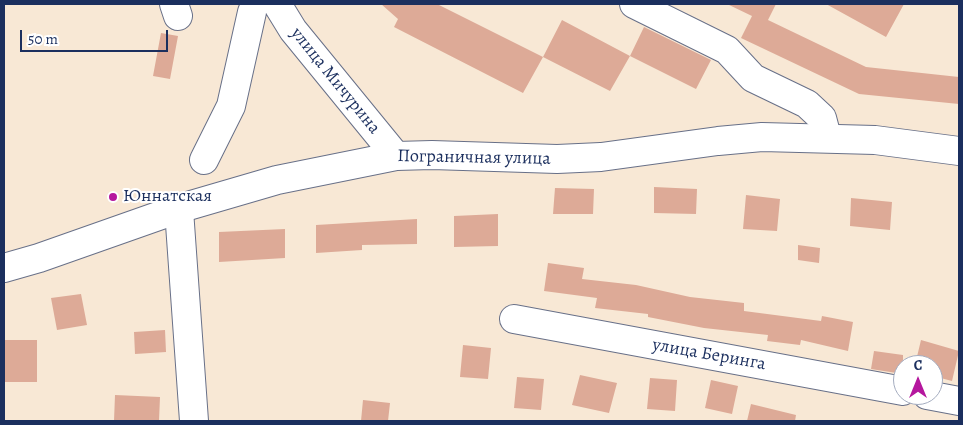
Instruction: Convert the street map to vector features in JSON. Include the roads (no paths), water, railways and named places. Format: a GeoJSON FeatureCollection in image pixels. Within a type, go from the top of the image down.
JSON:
{"type":"FeatureCollection","features":[{"type":"Feature","properties":{"kind":"street"},"geometry":{"type":"LineString","coordinates":[[634,4],[727,50],[754,78],[807,104],[822,118],[826,138]]}},
{"type":"Feature","properties":{"kind":"street"},"geometry":{"type":"LineString","coordinates":[[204,160],[231,106],[264,8]]}},
{"type":"Feature","properties":{"kind":"street","name":"улица Мичурина"},"geometry":{"type":"LineString","coordinates":[[264,8],[293,30],[396,156]]}},
{"type":"Feature","properties":{"kind":"street","name":"Пограничная улица"},"geometry":{"type":"LineString","coordinates":[[4,268],[179,210],[277,180],[396,156],[432,154],[557,160],[601,157],[735,139],[826,138],[875,140],[959,151]]}},
{"type":"Feature","properties":{"kind":"street"},"geometry":{"type":"LineString","coordinates":[[179,210],[194,421]]}},
{"type":"Feature","properties":{"kind":"street"},"geometry":{"type":"LineString","coordinates":[[4,256],[38,258]]}},
{"type":"Feature","properties":{"kind":"street","name":"улица Беринга"},"geometry":{"type":"LineString","coordinates":[[514,319],[893,389]]}},
{"type":"Feature","properties":{"kind":"street"},"geometry":{"type":"LineString","coordinates":[[943,398],[959,401]]}},
{"type":"Feature","properties":{"kind":"place","name":"Юннатская"},"geometry":{"type":"Point","coordinates":[113,197]}}]}
